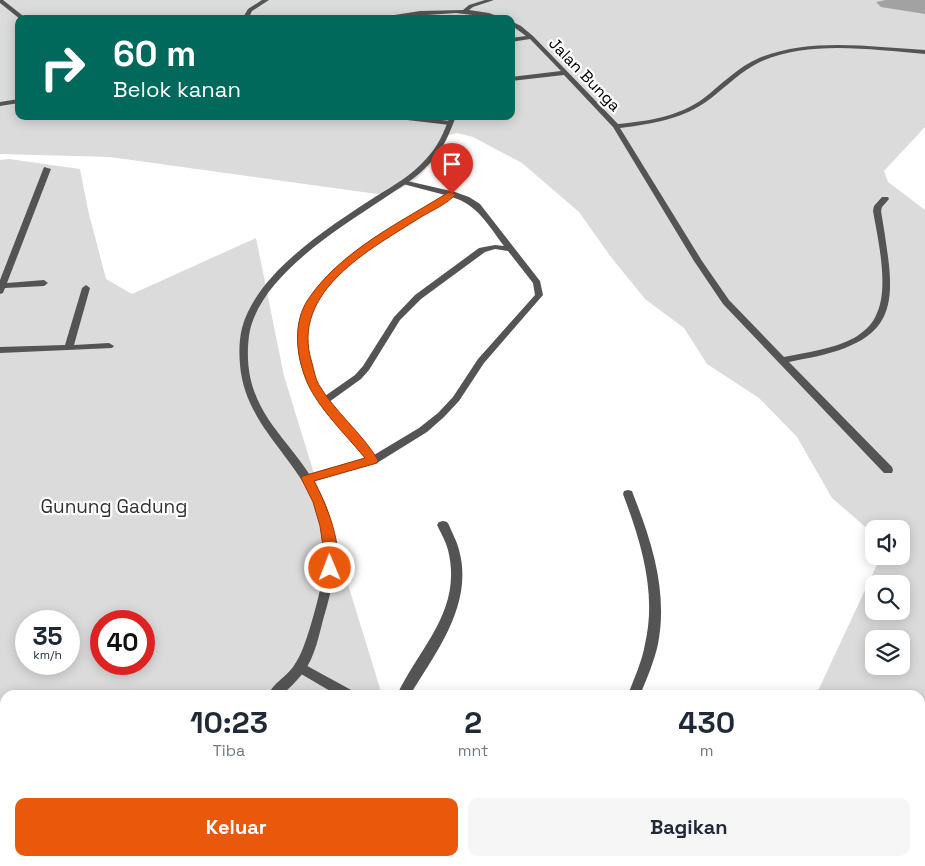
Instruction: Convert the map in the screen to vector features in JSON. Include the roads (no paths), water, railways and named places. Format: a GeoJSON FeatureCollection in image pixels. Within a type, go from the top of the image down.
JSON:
{"type":"FeatureCollection","features":[{"type":"Feature","properties":{"kind":"street"},"geometry":{"type":"LineString","coordinates":[[0,0],[18,15]]}},
{"type":"Feature","properties":{"kind":"street"},"geometry":{"type":"LineString","coordinates":[[247,15],[250,10],[266,0]]}},
{"type":"Feature","properties":{"kind":"street"},"geometry":{"type":"LineString","coordinates":[[465,12],[471,6],[491,0]]}},
{"type":"Feature","properties":{"kind":"street"},"geometry":{"type":"LineString","coordinates":[[423,15],[465,12],[488,15]]}},
{"type":"Feature","properties":{"kind":"street","name":"Jalan Bunga"},"geometry":{"type":"LineString","coordinates":[[515,25],[531,37],[563,73],[616,126],[650,123],[679,115],[699,104],[753,64],[778,54],[832,47],[925,52]]}},
{"type":"Feature","properties":{"kind":"street"},"geometry":{"type":"LineString","coordinates":[[515,39],[531,37]]}},
{"type":"Feature","properties":{"kind":"street"},"geometry":{"type":"LineString","coordinates":[[515,79],[563,73]]}},
{"type":"Feature","properties":{"kind":"street"},"geometry":{"type":"LineString","coordinates":[[0,104],[15,102]]}},
{"type":"Feature","properties":{"kind":"street"},"geometry":{"type":"LineString","coordinates":[[279,690],[300,667],[329,583],[331,553],[327,526],[319,502],[307,478],[263,422],[249,394],[244,369],[244,342],[248,325],[259,300],[275,278],[300,254],[364,207],[406,182],[433,157],[452,120]]}},
{"type":"Feature","properties":{"kind":"street"},"geometry":{"type":"LineString","coordinates":[[616,126],[698,261],[726,302],[888,470]]}},
{"type":"Feature","properties":{"kind":"street"},"geometry":{"type":"LineString","coordinates":[[44,283],[1,288],[47,169]]}},
{"type":"Feature","properties":{"kind":"street"},"geometry":{"type":"LineString","coordinates":[[307,478],[373,460],[402,444],[441,415],[456,399],[469,376],[487,353],[538,298],[540,291],[537,283],[477,206],[466,199],[452,194],[406,182]]}},
{"type":"Feature","properties":{"kind":"street"},"geometry":{"type":"LineString","coordinates":[[373,460],[324,401],[312,383],[302,350],[302,333],[306,317],[313,299],[323,286],[350,261],[452,194]]}},
{"type":"Feature","properties":{"kind":"street"},"geometry":{"type":"LineString","coordinates":[[783,360],[843,346],[860,338],[874,326],[883,310],[887,295],[887,280],[877,211],[878,206],[885,199]]}},
{"type":"Feature","properties":{"kind":"street"},"geometry":{"type":"LineString","coordinates":[[324,401],[366,368],[397,319],[418,297],[482,250],[495,247],[511,250]]}},
{"type":"Feature","properties":{"kind":"street"},"geometry":{"type":"LineString","coordinates":[[69,347],[86,288]]}},
{"type":"Feature","properties":{"kind":"street"},"geometry":{"type":"LineString","coordinates":[[0,350],[108,346]]}},
{"type":"Feature","properties":{"kind":"street"},"geometry":{"type":"LineString","coordinates":[[628,494],[648,552],[654,581],[653,637],[636,690]]}},
{"type":"Feature","properties":{"kind":"street"},"geometry":{"type":"LineString","coordinates":[[406,690],[449,617],[455,599],[457,564],[454,549],[443,525]]}},
{"type":"Feature","properties":{"kind":"street"},"geometry":{"type":"LineString","coordinates":[[300,667],[339,690]]}},
{"type":"Feature","properties":{"kind":"park label","name":"Gunung Gadung"},"geometry":{"type":"Point","coordinates":[114,506]}}]}
